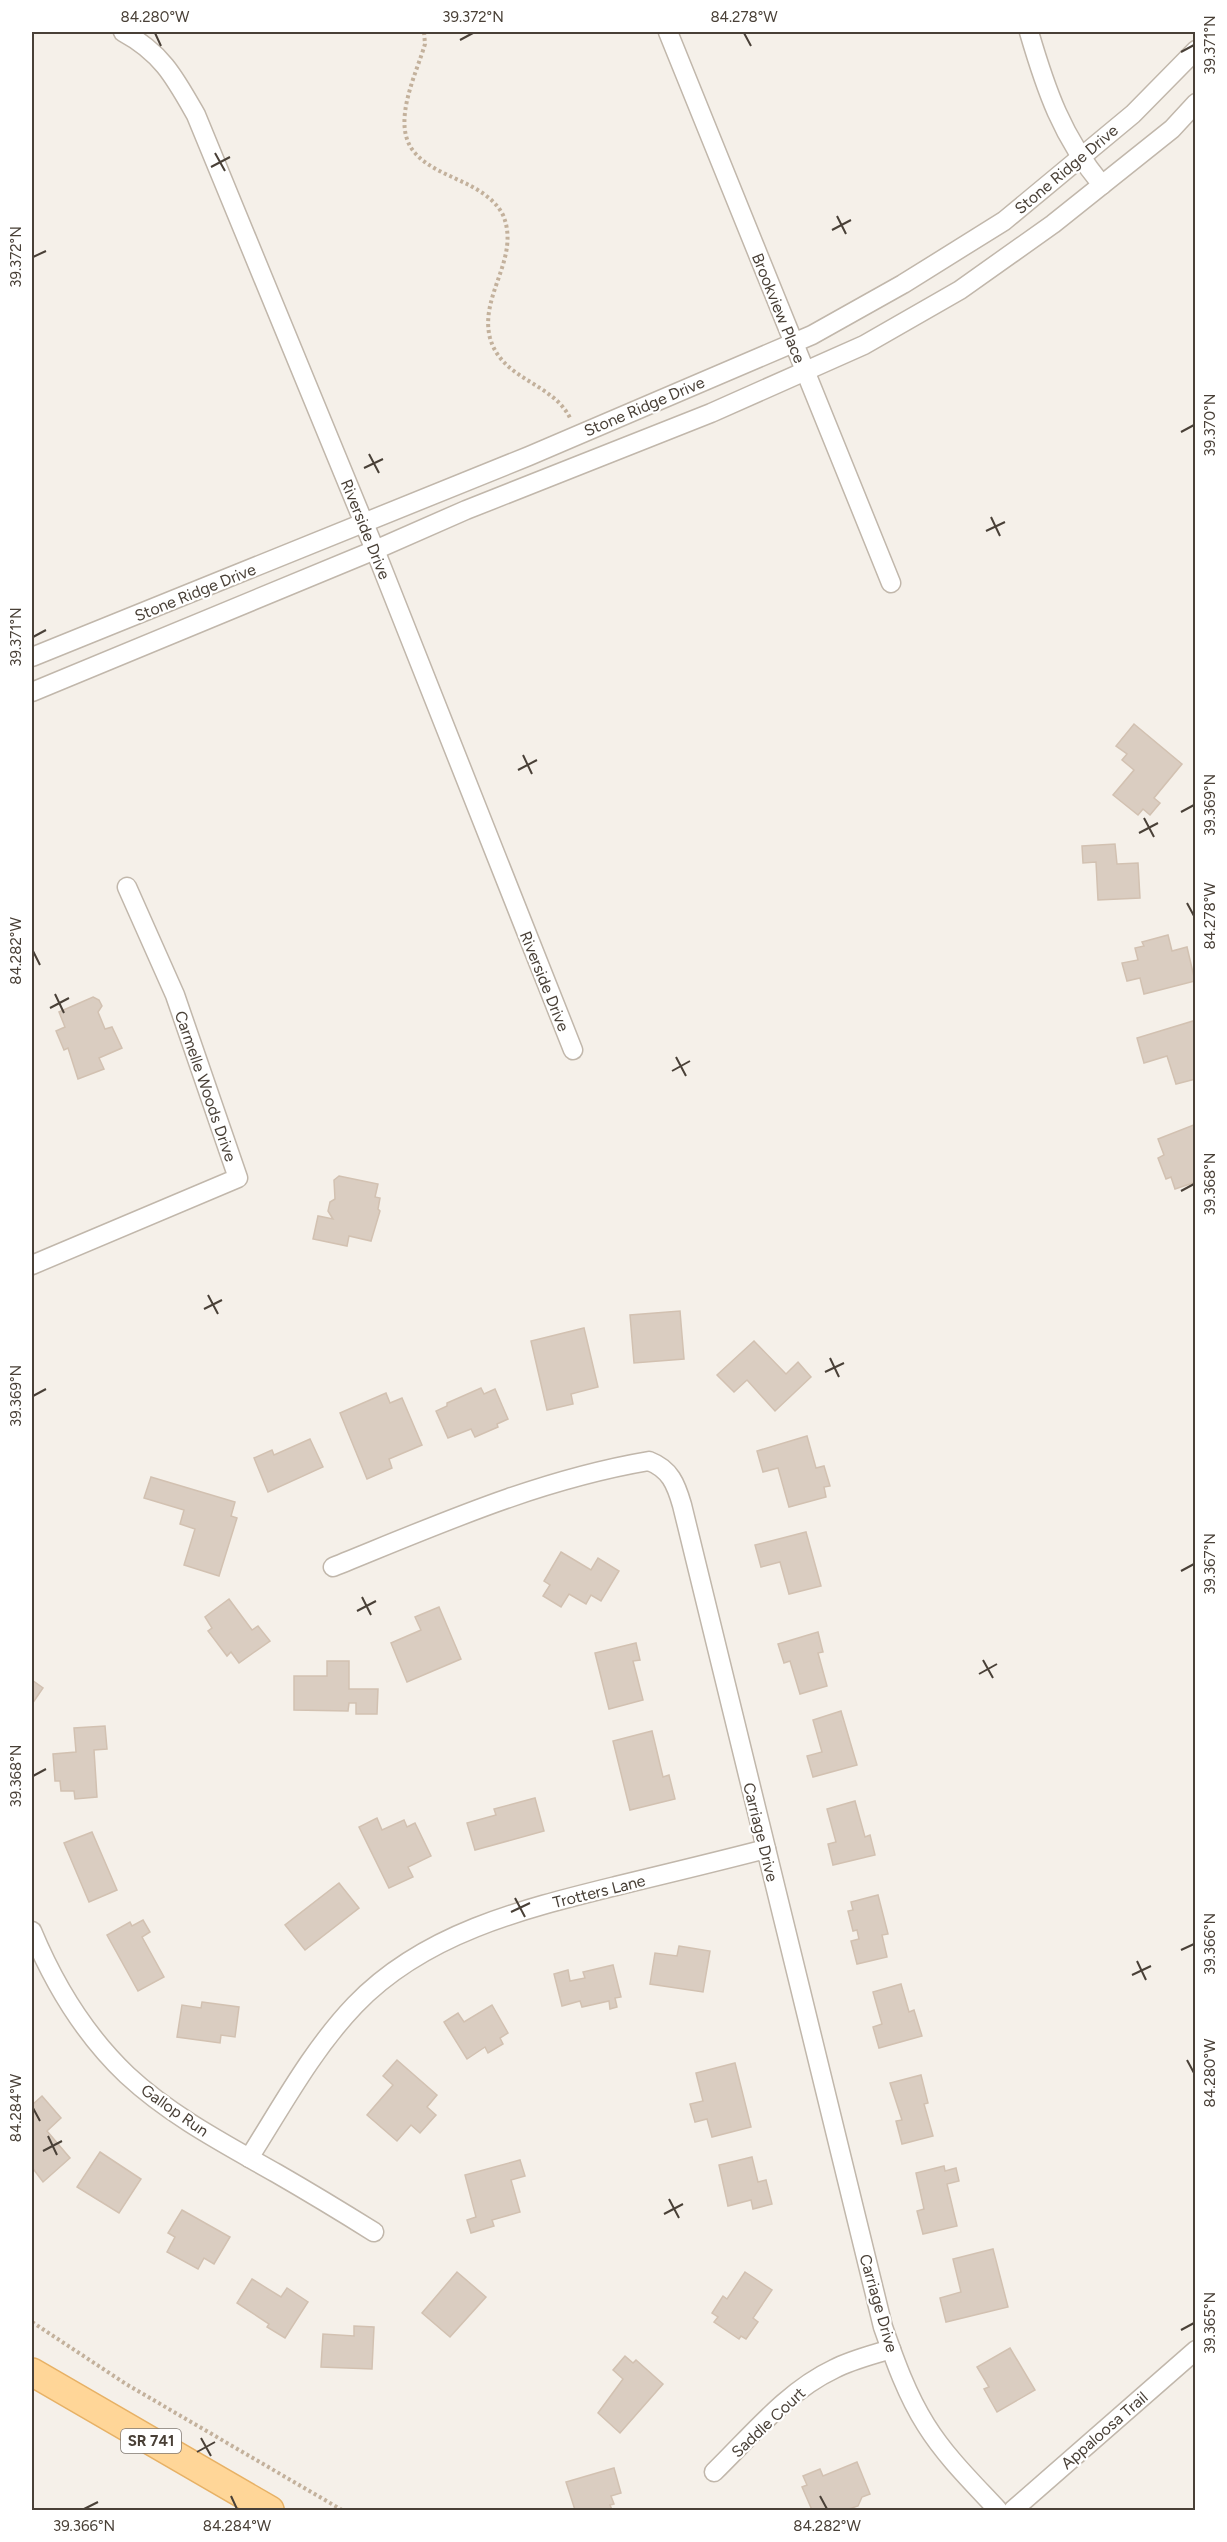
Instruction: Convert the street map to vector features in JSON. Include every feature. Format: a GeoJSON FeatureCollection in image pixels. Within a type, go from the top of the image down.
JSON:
{"type":"FeatureCollection","features":[{"type":"Feature","properties":{"kind":"main road","name":"SR 741"},"geometry":{"type":"LineString","coordinates":[[32,2372],[270,2511]]}},
{"type":"Feature","properties":{"kind":"street","name":"Riverside Drive"},"geometry":{"type":"LineString","coordinates":[[123,32],[134,38],[169,68],[196,115],[375,550],[573,1050]]}},
{"type":"Feature","properties":{"kind":"street","name":"Brookview Place"},"geometry":{"type":"LineString","coordinates":[[668,32],[891,584]]}},
{"type":"Feature","properties":{"kind":"street"},"geometry":{"type":"LineString","coordinates":[[1029,32],[1055,110],[1080,158],[1102,185]]}},
{"type":"Feature","properties":{"kind":"street","name":"Stone Ridge Drive"},"geometry":{"type":"LineString","coordinates":[[32,657],[364,524],[794,344],[903,284],[1004,221],[1133,114],[1196,50]]}},
{"type":"Feature","properties":{"kind":"street","name":"Stone Ridge Drive"},"geometry":{"type":"LineString","coordinates":[[37,689],[375,550],[466,510],[561,474],[806,372],[864,345],[960,290],[1053,224],[1172,129],[1196,103]]}},
{"type":"Feature","properties":{"kind":"street"},"geometry":{"type":"LineString","coordinates":[[32,668],[37,689]]}},
{"type":"Feature","properties":{"kind":"street","name":"Carmelle Woods Drive"},"geometry":{"type":"LineString","coordinates":[[32,1265],[238,1178],[175,995],[127,886]]}},
{"type":"Feature","properties":{"kind":"street","name":"Carriage Drive"},"geometry":{"type":"LineString","coordinates":[[333,1567],[502,1500],[562,1479],[649,1461],[661,1466],[671,1476],[682,1505],[852,2208],[891,2349],[905,2385],[927,2426],[955,2463],[998,2511]]}},
{"type":"Feature","properties":{"kind":"street","name":"Trotters Lane"},"geometry":{"type":"LineString","coordinates":[[249,2158],[309,2063],[336,2026],[380,1983],[417,1956],[457,1934],[500,1917],[766,1849]]}},
{"type":"Feature","properties":{"kind":"street","name":"Gallop Run"},"geometry":{"type":"LineString","coordinates":[[32,1931],[61,1991],[78,2017],[127,2075],[163,2104],[374,2232]]}},
{"type":"Feature","properties":{"kind":"street","name":"Saddle Court"},"geometry":{"type":"LineString","coordinates":[[714,2472],[783,2404],[807,2384],[834,2368],[891,2349]]}},
{"type":"Feature","properties":{"kind":"street","name":"Appaloosa Trail"},"geometry":{"type":"LineString","coordinates":[[1013,2511],[1196,2350]]}},
{"type":"Feature","properties":{"kind":"path"},"geometry":{"type":"LineString","coordinates":[[424,32],[425,44],[404,121],[406,138],[414,153],[430,166],[481,191],[494,202],[502,213],[509,233],[508,248],[490,306],[488,327],[491,341],[500,358],[511,371],[562,404],[573,426]]}},
{"type":"Feature","properties":{"kind":"path"},"geometry":{"type":"LineString","coordinates":[[32,2322],[126,2384],[342,2511]]}},
{"type":"Feature","properties":{"kind":"building"},"geometry":{"type":"Polygon","coordinates":[[[1134,724],[1182,764],[1154,798],[1160,803],[1150,815],[1143,809],[1138,815],[1113,795],[1134,770],[1122,760],[1127,754],[1116,746],[1134,724]]]}},
{"type":"Feature","properties":{"kind":"building"},"geometry":{"type":"Polygon","coordinates":[[[1115,844],[1117,864],[1138,863],[1140,898],[1098,900],[1096,862],[1083,863],[1082,846],[1115,844]]]}},
{"type":"Feature","properties":{"kind":"building"},"geometry":{"type":"Polygon","coordinates":[[[1168,935],[1172,951],[1187,947],[1195,981],[1144,994],[1140,978],[1127,981],[1122,963],[1138,960],[1135,948],[1144,946],[1142,942],[1168,935]]]}},
{"type":"Feature","properties":{"kind":"building"},"geometry":{"type":"Polygon","coordinates":[[[93,997],[99,1000],[102,1006],[98,1012],[105,1029],[112,1027],[122,1048],[99,1058],[104,1069],[78,1079],[68,1048],[64,1050],[56,1031],[65,1027],[59,1012],[93,997]]]}},
{"type":"Feature","properties":{"kind":"building"},"geometry":{"type":"Polygon","coordinates":[[[1193,1021],[1196,1028],[1196,1079],[1176,1084],[1167,1056],[1144,1063],[1137,1038],[1193,1021]]]}},
{"type":"Feature","properties":{"kind":"building"},"geometry":{"type":"Polygon","coordinates":[[[1196,1124],[1196,1182],[1175,1189],[1171,1177],[1166,1179],[1158,1158],[1164,1155],[1158,1139],[1196,1124]]]}},
{"type":"Feature","properties":{"kind":"building"},"geometry":{"type":"Polygon","coordinates":[[[339,1176],[378,1184],[375,1197],[380,1198],[378,1209],[380,1211],[371,1241],[349,1236],[347,1246],[313,1239],[318,1216],[333,1219],[328,1211],[330,1202],[335,1199],[334,1180],[339,1176]]]}},
{"type":"Feature","properties":{"kind":"building"},"geometry":{"type":"Polygon","coordinates":[[[680,1311],[684,1359],[634,1363],[630,1315],[680,1311]]]}},
{"type":"Feature","properties":{"kind":"building"},"geometry":{"type":"Polygon","coordinates":[[[584,1328],[598,1387],[571,1394],[573,1404],[547,1410],[531,1341],[584,1328]]]}},
{"type":"Feature","properties":{"kind":"building"},"geometry":{"type":"Polygon","coordinates":[[[754,1341],[786,1374],[798,1362],[811,1377],[775,1411],[747,1380],[734,1392],[717,1375],[754,1341]]]}},
{"type":"Feature","properties":{"kind":"building"},"geometry":{"type":"Polygon","coordinates":[[[481,1388],[484,1394],[495,1389],[508,1419],[497,1424],[498,1427],[475,1437],[471,1429],[448,1438],[436,1411],[447,1406],[447,1403],[481,1388]]]}},
{"type":"Feature","properties":{"kind":"building"},"geometry":{"type":"Polygon","coordinates":[[[386,1393],[390,1403],[402,1398],[422,1445],[389,1459],[392,1468],[367,1479],[340,1413],[386,1393]]]}},
{"type":"Feature","properties":{"kind":"building"},"geometry":{"type":"Polygon","coordinates":[[[807,1436],[816,1468],[824,1466],[830,1486],[824,1487],[826,1497],[789,1507],[778,1468],[763,1472],[757,1451],[807,1436]]]}},
{"type":"Feature","properties":{"kind":"building"},"geometry":{"type":"Polygon","coordinates":[[[310,1439],[323,1467],[268,1492],[254,1458],[272,1450],[274,1455],[310,1439]]]}},
{"type":"Feature","properties":{"kind":"building"},"geometry":{"type":"Polygon","coordinates":[[[151,1477],[235,1502],[231,1516],[237,1518],[219,1576],[184,1565],[195,1529],[180,1524],[184,1510],[144,1498],[151,1477]]]}},
{"type":"Feature","properties":{"kind":"building"},"geometry":{"type":"Polygon","coordinates":[[[806,1532],[821,1586],[789,1594],[780,1562],[761,1567],[755,1545],[806,1532]]]}},
{"type":"Feature","properties":{"kind":"building"},"geometry":{"type":"Polygon","coordinates":[[[561,1552],[591,1570],[598,1558],[619,1571],[601,1601],[591,1595],[586,1604],[569,1594],[561,1607],[543,1596],[550,1585],[544,1581],[561,1552]]]}},
{"type":"Feature","properties":{"kind":"building"},"geometry":{"type":"Polygon","coordinates":[[[229,1599],[252,1630],[258,1626],[270,1641],[239,1663],[231,1652],[227,1656],[208,1631],[212,1628],[205,1617],[229,1599]]]}},
{"type":"Feature","properties":{"kind":"building"},"geometry":{"type":"Polygon","coordinates":[[[439,1607],[461,1659],[407,1682],[391,1643],[421,1630],[415,1617],[439,1607]]]}},
{"type":"Feature","properties":{"kind":"building"},"geometry":{"type":"Polygon","coordinates":[[[818,1632],[823,1652],[818,1653],[827,1686],[800,1694],[790,1661],[784,1663],[778,1644],[818,1632]]]}},
{"type":"Feature","properties":{"kind":"building"},"geometry":{"type":"Polygon","coordinates":[[[636,1643],[640,1660],[633,1661],[643,1700],[609,1709],[595,1653],[636,1643]]]}},
{"type":"Feature","properties":{"kind":"building"},"geometry":{"type":"Polygon","coordinates":[[[327,1661],[349,1661],[349,1689],[378,1689],[377,1714],[356,1714],[356,1703],[349,1703],[348,1711],[294,1710],[294,1676],[327,1676],[327,1661]]]}},
{"type":"Feature","properties":{"kind":"building"},"geometry":{"type":"Polygon","coordinates":[[[32,1680],[43,1688],[32,1704],[32,1680]]]}},
{"type":"Feature","properties":{"kind":"building"},"geometry":{"type":"Polygon","coordinates":[[[841,1711],[857,1765],[813,1777],[807,1756],[822,1752],[813,1720],[841,1711]]]}},
{"type":"Feature","properties":{"kind":"building"},"geometry":{"type":"Polygon","coordinates":[[[105,1726],[107,1749],[94,1750],[97,1797],[75,1799],[74,1791],[61,1791],[60,1781],[55,1781],[53,1754],[76,1752],[74,1728],[105,1726]]]}},
{"type":"Feature","properties":{"kind":"building"},"geometry":{"type":"Polygon","coordinates":[[[652,1731],[663,1777],[669,1775],[675,1799],[630,1810],[613,1741],[652,1731]]]}},
{"type":"Feature","properties":{"kind":"building"},"geometry":{"type":"Polygon","coordinates":[[[535,1798],[544,1831],[475,1850],[467,1823],[496,1815],[494,1809],[535,1798]]]}},
{"type":"Feature","properties":{"kind":"building"},"geometry":{"type":"Polygon","coordinates":[[[855,1801],[865,1837],[870,1835],[875,1855],[833,1865],[828,1844],[836,1842],[827,1809],[855,1801]]]}},
{"type":"Feature","properties":{"kind":"building"},"geometry":{"type":"Polygon","coordinates":[[[377,1818],[382,1830],[404,1820],[407,1827],[415,1823],[431,1856],[408,1867],[413,1877],[389,1888],[359,1827],[377,1818]]]}},
{"type":"Feature","properties":{"kind":"building"},"geometry":{"type":"Polygon","coordinates":[[[92,1832],[117,1890],[89,1902],[64,1843],[92,1832]]]}},
{"type":"Feature","properties":{"kind":"building"},"geometry":{"type":"Polygon","coordinates":[[[339,1883],[359,1908],[305,1950],[285,1925],[339,1883]]]}},
{"type":"Feature","properties":{"kind":"building"},"geometry":{"type":"Polygon","coordinates":[[[878,1895],[888,1934],[882,1935],[887,1957],[857,1964],[851,1941],[859,1939],[857,1930],[853,1931],[848,1911],[853,1910],[851,1902],[878,1895]]]}},
{"type":"Feature","properties":{"kind":"building"},"geometry":{"type":"Polygon","coordinates":[[[143,1920],[150,1932],[142,1937],[164,1977],[138,1991],[107,1935],[130,1922],[132,1926],[143,1920]]]}},
{"type":"Feature","properties":{"kind":"building"},"geometry":{"type":"Polygon","coordinates":[[[679,1946],[710,1951],[703,1992],[650,1984],[655,1953],[677,1956],[679,1946]]]}},
{"type":"Feature","properties":{"kind":"building"},"geometry":{"type":"Polygon","coordinates":[[[613,1965],[621,1997],[615,1998],[617,2007],[610,2009],[609,2001],[582,2007],[580,2001],[562,2006],[554,1974],[568,1970],[570,1981],[585,1978],[583,1972],[613,1965]]]}},
{"type":"Feature","properties":{"kind":"building"},"geometry":{"type":"Polygon","coordinates":[[[901,1984],[909,2012],[914,2010],[922,2036],[879,2048],[873,2027],[882,2024],[873,1992],[901,1984]]]}},
{"type":"Feature","properties":{"kind":"building"},"geometry":{"type":"Polygon","coordinates":[[[202,2002],[239,2007],[235,2037],[221,2035],[220,2043],[177,2037],[182,2005],[201,2008],[202,2002]]]}},
{"type":"Feature","properties":{"kind":"building"},"geometry":{"type":"Polygon","coordinates":[[[492,2005],[508,2033],[500,2038],[503,2044],[488,2053],[485,2047],[467,2059],[444,2022],[458,2013],[464,2022],[492,2005]]]}},
{"type":"Feature","properties":{"kind":"building"},"geometry":{"type":"Polygon","coordinates":[[[397,2060],[437,2095],[427,2107],[436,2115],[420,2133],[411,2125],[397,2141],[367,2115],[393,2085],[383,2076],[397,2060]]]}},
{"type":"Feature","properties":{"kind":"building"},"geometry":{"type":"Polygon","coordinates":[[[735,2063],[751,2127],[712,2137],[707,2119],[695,2122],[690,2104],[703,2101],[696,2073],[735,2063]]]}},
{"type":"Feature","properties":{"kind":"building"},"geometry":{"type":"Polygon","coordinates":[[[921,2075],[928,2103],[924,2104],[933,2136],[902,2144],[896,2121],[902,2120],[890,2083],[921,2075]]]}},
{"type":"Feature","properties":{"kind":"building"},"geometry":{"type":"Polygon","coordinates":[[[42,2096],[61,2118],[47,2131],[70,2158],[43,2182],[34,2170],[32,2172],[32,2105],[42,2096]]]}},
{"type":"Feature","properties":{"kind":"building"},"geometry":{"type":"Polygon","coordinates":[[[100,2152],[141,2179],[119,2213],[77,2187],[100,2152]]]}},
{"type":"Feature","properties":{"kind":"building"},"geometry":{"type":"Polygon","coordinates":[[[752,2157],[758,2182],[766,2180],[772,2204],[753,2209],[751,2200],[728,2206],[719,2165],[752,2157]]]}},
{"type":"Feature","properties":{"kind":"building"},"geometry":{"type":"Polygon","coordinates":[[[520,2160],[525,2176],[511,2180],[520,2212],[492,2220],[494,2226],[471,2233],[467,2220],[476,2217],[465,2175],[520,2160]]]}},
{"type":"Feature","properties":{"kind":"building"},"geometry":{"type":"Polygon","coordinates":[[[944,2166],[945,2171],[956,2168],[959,2181],[947,2184],[957,2226],[923,2234],[917,2211],[924,2209],[916,2173],[944,2166]]]}},
{"type":"Feature","properties":{"kind":"building"},"geometry":{"type":"Polygon","coordinates":[[[182,2210],[230,2237],[214,2264],[204,2258],[198,2269],[167,2252],[175,2237],[168,2233],[182,2210]]]}},
{"type":"Feature","properties":{"kind":"building"},"geometry":{"type":"Polygon","coordinates":[[[993,2249],[1008,2307],[946,2322],[940,2298],[961,2292],[953,2259],[993,2249]]]}},
{"type":"Feature","properties":{"kind":"building"},"geometry":{"type":"Polygon","coordinates":[[[457,2272],[486,2297],[450,2337],[422,2313],[457,2272]]]}},
{"type":"Feature","properties":{"kind":"building"},"geometry":{"type":"Polygon","coordinates":[[[745,2272],[772,2290],[753,2318],[758,2322],[746,2339],[741,2336],[739,2339],[714,2322],[718,2317],[712,2313],[723,2296],[727,2299],[745,2272]]]}},
{"type":"Feature","properties":{"kind":"building"},"geometry":{"type":"Polygon","coordinates":[[[252,2279],[281,2297],[287,2288],[308,2302],[285,2338],[267,2327],[269,2324],[237,2303],[252,2279]]]}},
{"type":"Feature","properties":{"kind":"building"},"geometry":{"type":"Polygon","coordinates":[[[354,2326],[374,2327],[372,2369],[321,2367],[323,2334],[354,2336],[354,2326]]]}},
{"type":"Feature","properties":{"kind":"building"},"geometry":{"type":"Polygon","coordinates":[[[1010,2348],[1035,2390],[997,2412],[984,2389],[989,2387],[977,2367],[1010,2348]]]}},
{"type":"Feature","properties":{"kind":"building"},"geometry":{"type":"Polygon","coordinates":[[[625,2356],[633,2363],[636,2360],[663,2384],[620,2433],[598,2413],[623,2379],[613,2370],[625,2356]]]}},
{"type":"Feature","properties":{"kind":"building"},"geometry":{"type":"Polygon","coordinates":[[[857,2462],[870,2494],[862,2497],[858,2506],[846,2510],[812,2510],[802,2487],[807,2485],[803,2476],[820,2469],[823,2476],[857,2462]]]}},
{"type":"Feature","properties":{"kind":"building"},"geometry":{"type":"Polygon","coordinates":[[[614,2468],[621,2493],[611,2496],[614,2504],[610,2505],[612,2510],[575,2510],[566,2482],[614,2468]]]}}]}
